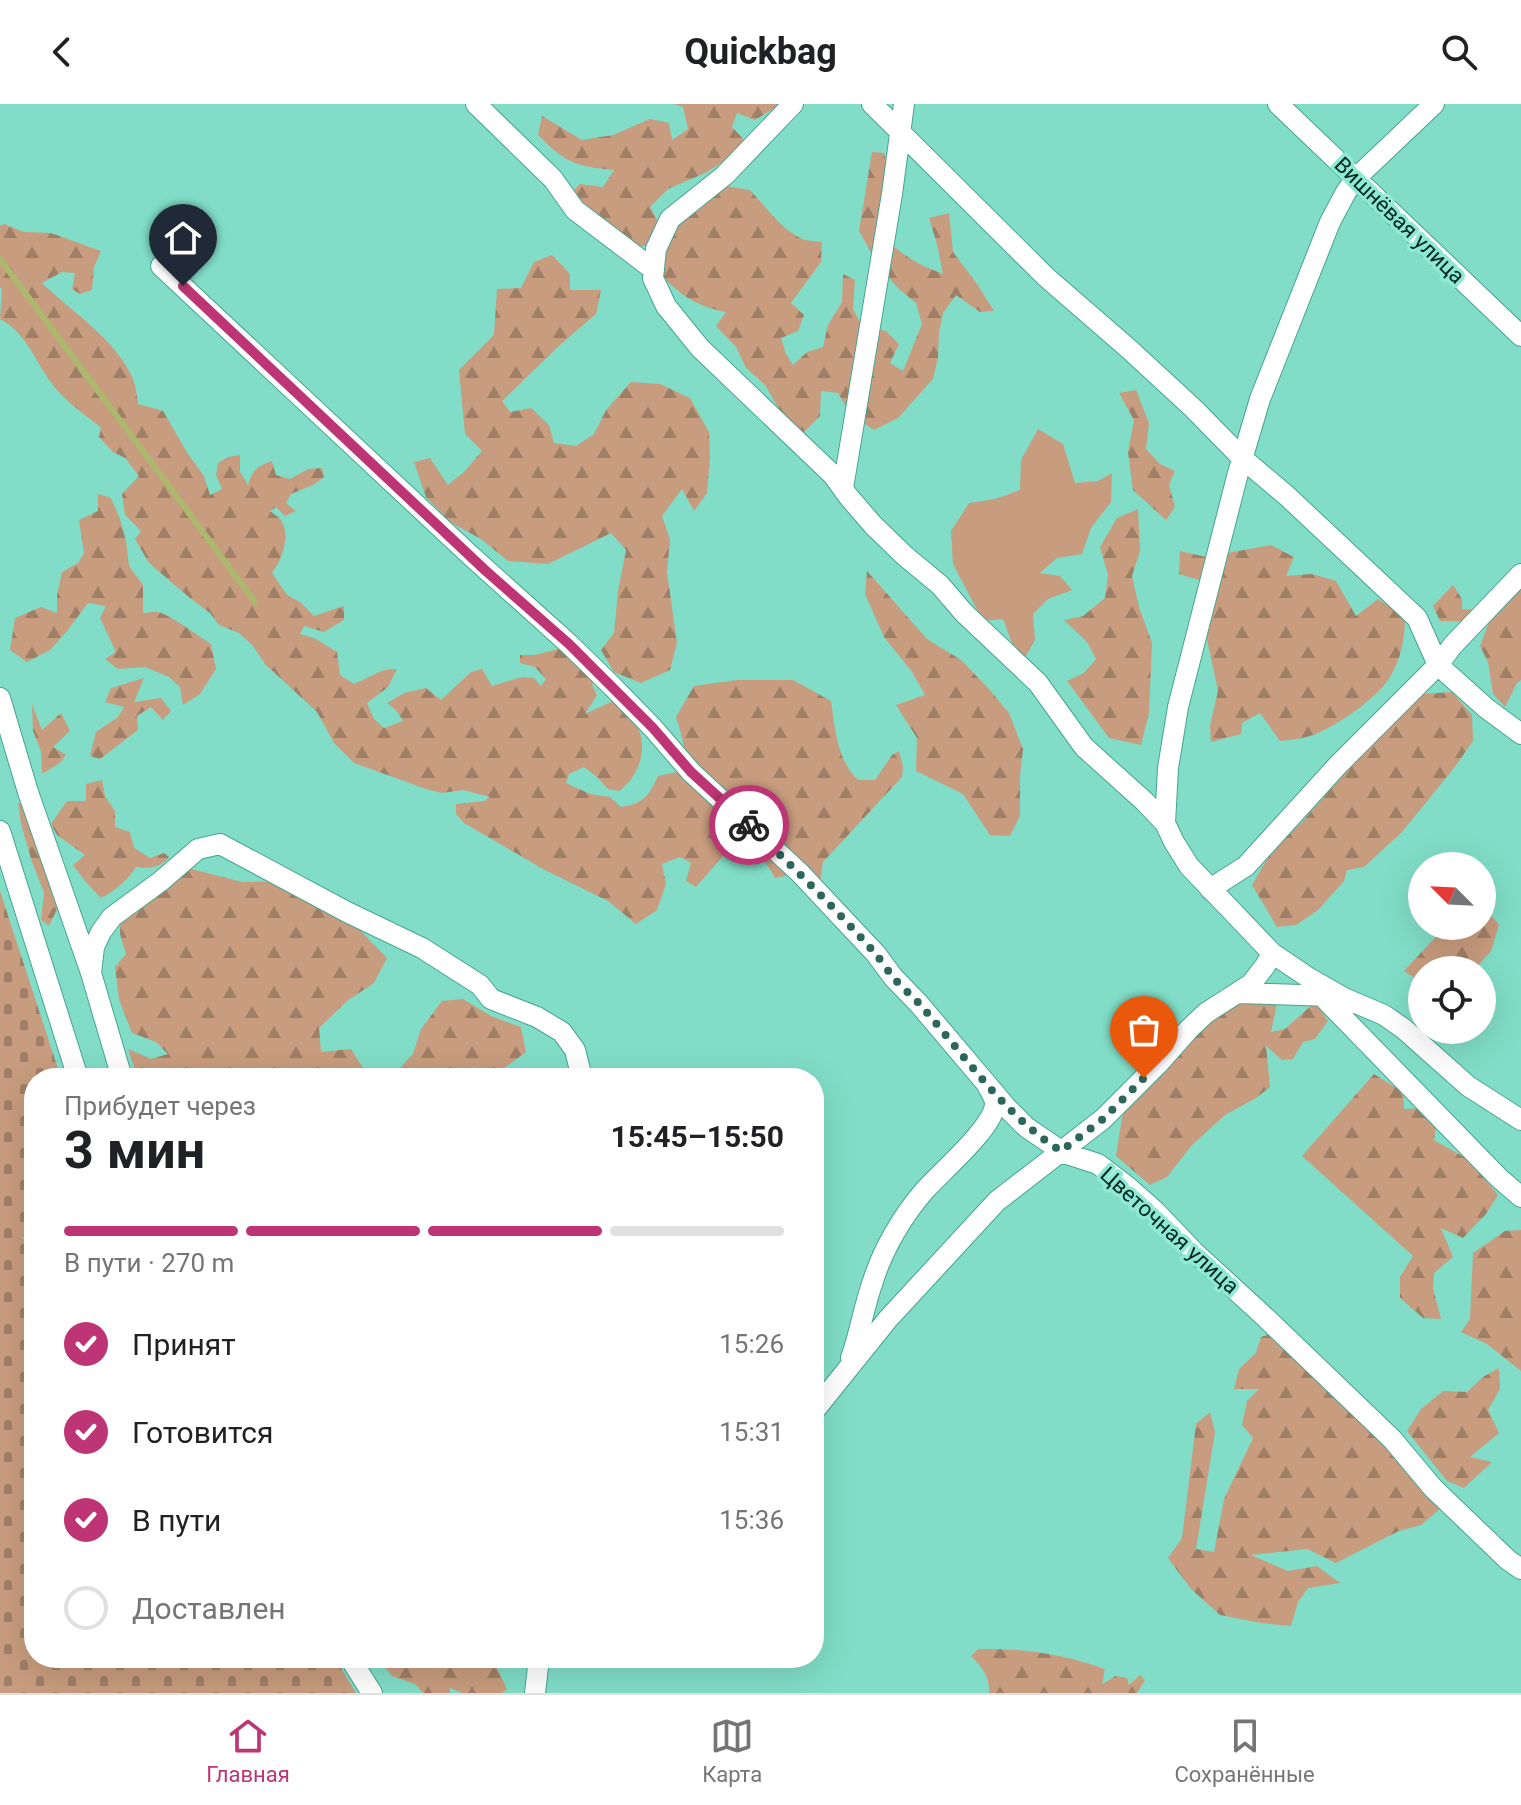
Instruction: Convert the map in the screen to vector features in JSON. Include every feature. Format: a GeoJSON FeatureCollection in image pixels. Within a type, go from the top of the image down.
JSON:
{"type":"FeatureCollection","features":[{"type":"Feature","properties":{"kind":"street"},"geometry":{"type":"LineString","coordinates":[[476,104],[553,179],[575,210],[654,270]]}},
{"type":"Feature","properties":{"kind":"street"},"geometry":{"type":"LineString","coordinates":[[793,104],[725,175],[670,219],[656,249],[653,278],[666,306],[700,348],[833,475],[873,525],[940,585],[964,613],[1038,683],[1084,747],[1165,823],[1189,866],[1272,953],[1344,998],[1384,1015],[1468,1086],[1521,1120]]}},
{"type":"Feature","properties":{"kind":"street"},"geometry":{"type":"LineString","coordinates":[[872,104],[1046,277],[1162,379],[1242,458],[1417,618],[1438,665],[1521,734]]}},
{"type":"Feature","properties":{"kind":"street"},"geometry":{"type":"LineString","coordinates":[[843,488],[904,104]]}},
{"type":"Feature","properties":{"kind":"street","name":"Вишнёвая улица"},"geometry":{"type":"LineString","coordinates":[[1278,104],[1521,336]]}},
{"type":"Feature","properties":{"kind":"street"},"geometry":{"type":"LineString","coordinates":[[1165,823],[1168,768],[1178,707],[1260,399],[1330,222],[1346,192],[1356,178],[1434,104]]}},
{"type":"Feature","properties":{"kind":"street","name":"Цветочная улица"},"geometry":{"type":"LineString","coordinates":[[161,266],[569,644],[653,728],[691,772],[800,873],[876,954],[1026,1127],[1061,1151],[1098,1164],[1155,1211],[1193,1251],[1392,1439],[1433,1488],[1521,1569]]}},
{"type":"Feature","properties":{"kind":"street"},"geometry":{"type":"LineString","coordinates":[[1210,889],[1246,866],[1521,574]]}},
{"type":"Feature","properties":{"kind":"street"},"geometry":{"type":"LineString","coordinates":[[0,698],[119,1068]]}},
{"type":"Feature","properties":{"kind":"street"},"geometry":{"type":"LineString","coordinates":[[0,831],[75,1068]]}},
{"type":"Feature","properties":{"kind":"street"},"geometry":{"type":"LineString","coordinates":[[91,973],[94,947],[112,917],[198,849],[220,844],[422,948],[480,985],[491,999],[537,1017],[562,1032],[575,1050],[580,1068]]}},
{"type":"Feature","properties":{"kind":"street"},"geometry":{"type":"LineString","coordinates":[[824,1399],[888,1319],[997,1201],[1103,1119],[1206,1013],[1251,984],[1272,953]]}},
{"type":"Feature","properties":{"kind":"street"},"geometry":{"type":"LineString","coordinates":[[1237,993],[1344,998]]}},
{"type":"Feature","properties":{"kind":"street"},"geometry":{"type":"LineString","coordinates":[[1321,995],[1521,1197]]}},
{"type":"Feature","properties":{"kind":"street"},"geometry":{"type":"LineString","coordinates":[[845,1373],[873,1280],[890,1242],[923,1193],[985,1126],[993,1113],[995,1105],[987,1085]]}},
{"type":"Feature","properties":{"kind":"street"},"geometry":{"type":"LineString","coordinates":[[356,1668],[372,1693]]}},
{"type":"Feature","properties":{"kind":"street"},"geometry":{"type":"LineString","coordinates":[[535,1693],[538,1668]]}},
{"type":"Feature","properties":{"kind":"green space"},"geometry":{"type":"Polygon","coordinates":[[[674,104],[781,104],[755,120],[737,113],[732,127],[747,143],[738,153],[705,173],[668,189],[650,207],[660,225],[647,246],[627,246],[609,222],[583,212],[569,195],[580,184],[603,187],[614,170],[580,165],[556,152],[538,135],[542,116],[582,140],[613,135],[650,119],[669,123],[672,140],[688,129],[683,107],[674,104]]]}},
{"type":"Feature","properties":{"kind":"green space"},"geometry":{"type":"Polygon","coordinates":[[[872,152],[884,153],[889,172],[885,238],[912,259],[943,274],[929,218],[949,213],[953,252],[994,311],[980,312],[956,295],[943,313],[933,379],[898,418],[874,430],[851,415],[838,393],[821,391],[820,416],[800,436],[765,385],[746,368],[736,347],[716,326],[726,312],[688,298],[657,272],[677,222],[720,185],[750,190],[788,230],[804,240],[822,242],[821,262],[791,303],[804,315],[798,331],[781,338],[793,365],[807,352],[823,347],[828,325],[842,302],[843,274],[855,280],[853,309],[862,326],[886,331],[899,344],[890,363],[903,371],[922,324],[916,303],[880,268],[859,231],[872,152]]]}},
{"type":"Feature","properties":{"kind":"green space"},"geometry":{"type":"Polygon","coordinates":[[[4,224],[24,232],[51,233],[101,251],[94,267],[92,290],[80,294],[72,289],[75,273],[62,272],[42,283],[115,351],[133,379],[138,404],[163,411],[204,476],[210,495],[222,489],[216,475],[218,463],[228,457],[240,455],[240,472],[248,485],[256,469],[272,461],[276,475],[290,479],[308,469],[322,468],[324,477],[291,494],[286,503],[296,511],[285,516],[276,507],[270,511],[281,520],[285,533],[282,555],[272,573],[287,595],[300,602],[314,616],[344,606],[344,620],[324,632],[304,626],[300,634],[316,639],[337,652],[340,675],[354,684],[384,670],[397,669],[388,687],[367,703],[374,719],[384,728],[403,721],[387,703],[404,693],[426,688],[441,700],[471,672],[482,669],[492,686],[522,677],[534,678],[541,686],[546,679],[535,667],[520,663],[520,655],[562,648],[596,675],[592,685],[597,695],[585,714],[613,701],[631,718],[640,733],[642,751],[637,769],[619,791],[608,789],[584,767],[569,774],[566,783],[590,794],[610,797],[621,807],[644,798],[658,776],[682,771],[684,750],[676,717],[694,686],[737,680],[793,680],[831,701],[841,754],[858,780],[875,780],[892,755],[899,751],[902,777],[823,862],[820,882],[789,875],[775,878],[758,855],[731,847],[696,887],[686,881],[691,863],[680,857],[662,864],[666,884],[657,910],[636,924],[608,901],[543,869],[464,823],[456,814],[456,804],[484,801],[490,797],[463,790],[442,793],[426,789],[354,763],[334,743],[317,712],[265,664],[253,646],[239,633],[219,625],[210,613],[149,563],[135,539],[141,531],[125,515],[122,494],[139,476],[125,458],[113,452],[99,437],[101,428],[58,391],[26,342],[0,319],[0,226],[4,224]]]}},
{"type":"Feature","properties":{"kind":"green space"},"geometry":{"type":"Polygon","coordinates":[[[552,255],[570,274],[570,290],[601,290],[596,314],[502,401],[510,412],[531,408],[549,425],[554,443],[576,446],[594,434],[606,410],[631,382],[660,384],[690,398],[709,432],[707,493],[694,511],[682,489],[662,516],[670,539],[667,572],[677,643],[670,670],[641,683],[614,672],[601,650],[614,633],[626,550],[611,533],[548,564],[508,561],[481,539],[450,522],[426,497],[414,462],[430,458],[448,485],[482,451],[465,434],[459,370],[494,335],[497,289],[521,288],[534,262],[552,255]]]}},
{"type":"Feature","properties":{"kind":"green space"},"geometry":{"type":"Polygon","coordinates":[[[1136,390],[1149,423],[1146,449],[1160,464],[1175,471],[1169,485],[1175,507],[1166,520],[1133,490],[1128,452],[1134,420],[1119,393],[1136,390]]]}},
{"type":"Feature","properties":{"kind":"green space"},"geometry":{"type":"Polygon","coordinates":[[[1038,429],[1063,444],[1075,483],[1098,481],[1112,473],[1111,502],[1091,528],[1082,554],[1057,558],[1040,573],[1060,576],[1072,590],[1048,599],[1033,614],[1035,640],[1024,659],[1014,649],[1003,619],[983,621],[953,564],[951,531],[969,503],[995,499],[1020,490],[1021,460],[1038,429]]]}},
{"type":"Feature","properties":{"kind":"green space"},"geometry":{"type":"Polygon","coordinates":[[[98,494],[111,498],[120,519],[129,566],[143,585],[143,613],[163,614],[211,644],[216,669],[200,694],[183,705],[180,687],[169,677],[145,667],[118,669],[105,659],[116,652],[100,618],[106,606],[88,603],[50,650],[27,662],[10,650],[15,618],[41,607],[57,613],[62,572],[78,563],[84,553],[79,520],[98,511],[98,494]]]}},
{"type":"Feature","properties":{"kind":"green space"},"geometry":{"type":"Polygon","coordinates":[[[1138,509],[1140,551],[1132,576],[1152,643],[1149,713],[1141,745],[1109,738],[1067,681],[1084,673],[1096,659],[1087,642],[1064,620],[1083,616],[1105,598],[1108,575],[1100,547],[1117,518],[1138,509]]]}},
{"type":"Feature","properties":{"kind":"green space"},"geometry":{"type":"Polygon","coordinates":[[[1271,545],[1294,557],[1286,576],[1312,574],[1336,581],[1356,616],[1378,599],[1405,617],[1400,656],[1390,677],[1376,694],[1331,727],[1302,738],[1280,741],[1260,713],[1242,723],[1241,734],[1211,742],[1210,725],[1218,691],[1206,635],[1206,611],[1199,580],[1179,574],[1180,551],[1206,557],[1271,545]]]}},
{"type":"Feature","properties":{"kind":"green space"},"geometry":{"type":"Polygon","coordinates":[[[867,571],[927,639],[961,660],[1009,713],[1023,749],[1020,816],[1010,836],[990,835],[963,794],[916,771],[917,738],[896,705],[925,695],[912,672],[884,637],[865,594],[867,571]]]}},
{"type":"Feature","properties":{"kind":"green space"},"geometry":{"type":"Polygon","coordinates":[[[1521,580],[1521,680],[1505,707],[1493,694],[1488,662],[1480,646],[1489,622],[1440,621],[1433,606],[1453,585],[1462,599],[1462,609],[1486,611],[1521,580]]]}},
{"type":"Feature","properties":{"kind":"green space"},"geometry":{"type":"Polygon","coordinates":[[[144,678],[134,702],[161,698],[171,711],[163,720],[151,707],[137,716],[138,730],[100,759],[90,756],[96,732],[118,717],[124,707],[105,702],[111,688],[144,678]]]}},
{"type":"Feature","properties":{"kind":"green space"},"geometry":{"type":"Polygon","coordinates":[[[1452,692],[1472,715],[1473,741],[1454,768],[1402,832],[1364,867],[1347,870],[1344,881],[1318,910],[1296,925],[1277,927],[1252,885],[1271,852],[1378,736],[1423,694],[1452,692]]]}},
{"type":"Feature","properties":{"kind":"green space"},"geometry":{"type":"Polygon","coordinates":[[[32,704],[42,730],[61,713],[70,731],[53,747],[66,755],[60,763],[42,774],[41,751],[33,731],[32,704]]]}},
{"type":"Feature","properties":{"kind":"green space"},"geometry":{"type":"Polygon","coordinates":[[[102,780],[105,796],[115,811],[115,827],[130,832],[134,848],[150,858],[164,853],[169,857],[154,867],[136,867],[121,885],[101,898],[73,865],[85,855],[57,835],[51,824],[67,801],[86,801],[86,784],[102,780]]]}},
{"type":"Feature","properties":{"kind":"green space"},"geometry":{"type":"Polygon","coordinates":[[[18,803],[26,805],[59,905],[49,926],[41,920],[44,892],[32,862],[18,803]]]}},
{"type":"Feature","properties":{"kind":"green space"},"geometry":{"type":"Polygon","coordinates":[[[176,865],[242,882],[283,881],[357,927],[387,958],[374,983],[347,1001],[319,1028],[321,1052],[351,1049],[363,1068],[135,1068],[128,1049],[151,1059],[168,1054],[156,1042],[132,1033],[119,1000],[115,967],[126,954],[120,934],[121,912],[176,865]]]}},
{"type":"Feature","properties":{"kind":"green space"},"geometry":{"type":"Polygon","coordinates":[[[0,891],[58,1068],[24,1068],[24,1238],[18,1235],[24,1239],[24,1668],[341,1668],[356,1693],[0,1693],[0,891]]]}},
{"type":"Feature","properties":{"kind":"green space"},"geometry":{"type":"Polygon","coordinates":[[[1433,940],[1494,940],[1487,956],[1418,956],[1433,940]]]}},
{"type":"Feature","properties":{"kind":"green space"},"geometry":{"type":"Polygon","coordinates":[[[1266,995],[1277,1004],[1271,1032],[1285,1029],[1315,1002],[1328,1021],[1315,1039],[1303,1042],[1293,1059],[1282,1060],[1266,1046],[1270,1087],[1225,1115],[1192,1145],[1167,1177],[1150,1185],[1116,1156],[1122,1117],[1138,1081],[1239,998],[1266,995]]]}},
{"type":"Feature","properties":{"kind":"green space"},"geometry":{"type":"Polygon","coordinates":[[[463,999],[491,1016],[521,1027],[526,1052],[504,1068],[400,1068],[413,1054],[421,1029],[442,1001],[463,999]]]}},
{"type":"Feature","properties":{"kind":"green space"},"geometry":{"type":"Polygon","coordinates":[[[1374,1074],[1403,1092],[1404,1109],[1426,1108],[1436,1126],[1434,1140],[1469,1160],[1498,1195],[1486,1214],[1463,1238],[1441,1228],[1453,1257],[1434,1273],[1433,1288],[1441,1319],[1423,1318],[1400,1298],[1400,1277],[1413,1256],[1302,1156],[1374,1074]]]}},
{"type":"Feature","properties":{"kind":"green space"},"geometry":{"type":"Polygon","coordinates":[[[1521,1230],[1521,1371],[1487,1344],[1461,1332],[1470,1319],[1473,1253],[1505,1231],[1521,1230]]]}},
{"type":"Feature","properties":{"kind":"green space"},"geometry":{"type":"Polygon","coordinates":[[[1274,1333],[1346,1402],[1441,1508],[1421,1525],[1399,1531],[1336,1563],[1307,1549],[1251,1555],[1288,1571],[1317,1566],[1340,1583],[1308,1588],[1298,1602],[1291,1626],[1220,1615],[1191,1589],[1168,1558],[1182,1538],[1196,1424],[1210,1412],[1215,1432],[1196,1549],[1214,1552],[1224,1499],[1253,1438],[1242,1425],[1247,1401],[1259,1389],[1234,1389],[1239,1369],[1256,1353],[1261,1337],[1274,1333]]]}},
{"type":"Feature","properties":{"kind":"green space"},"geometry":{"type":"Polygon","coordinates":[[[1499,1368],[1500,1389],[1488,1410],[1499,1433],[1470,1457],[1492,1462],[1464,1488],[1447,1481],[1407,1431],[1421,1409],[1443,1391],[1467,1392],[1499,1368]]]}},
{"type":"Feature","properties":{"kind":"green space"},"geometry":{"type":"Polygon","coordinates":[[[978,1649],[1027,1651],[1074,1659],[1105,1669],[1102,1684],[1116,1676],[1127,1678],[1129,1685],[1140,1675],[1145,1680],[1137,1693],[989,1693],[984,1673],[971,1656],[978,1649]]]}},
{"type":"Feature","properties":{"kind":"green space"},"geometry":{"type":"Polygon","coordinates":[[[385,1668],[497,1668],[507,1689],[502,1693],[462,1693],[450,1688],[450,1693],[423,1693],[415,1684],[392,1676],[385,1668]]]}},
{"type":"Feature","properties":{"kind":"waterway"},"geometry":{"type":"LineString","coordinates":[[0,259],[255,602]]}},
{"type":"Feature","properties":{"kind":"way so far"},"geometry":{"type":"LineString","coordinates":[[749,825],[800,873],[876,954],[1007,1108],[1045,1141],[1061,1151],[1103,1119],[1144,1078]]}},
{"type":"Feature","properties":{"kind":"route"},"geometry":{"type":"LineString","coordinates":[[183,286],[486,571],[569,644],[653,728],[691,772],[749,825]]}}]}
